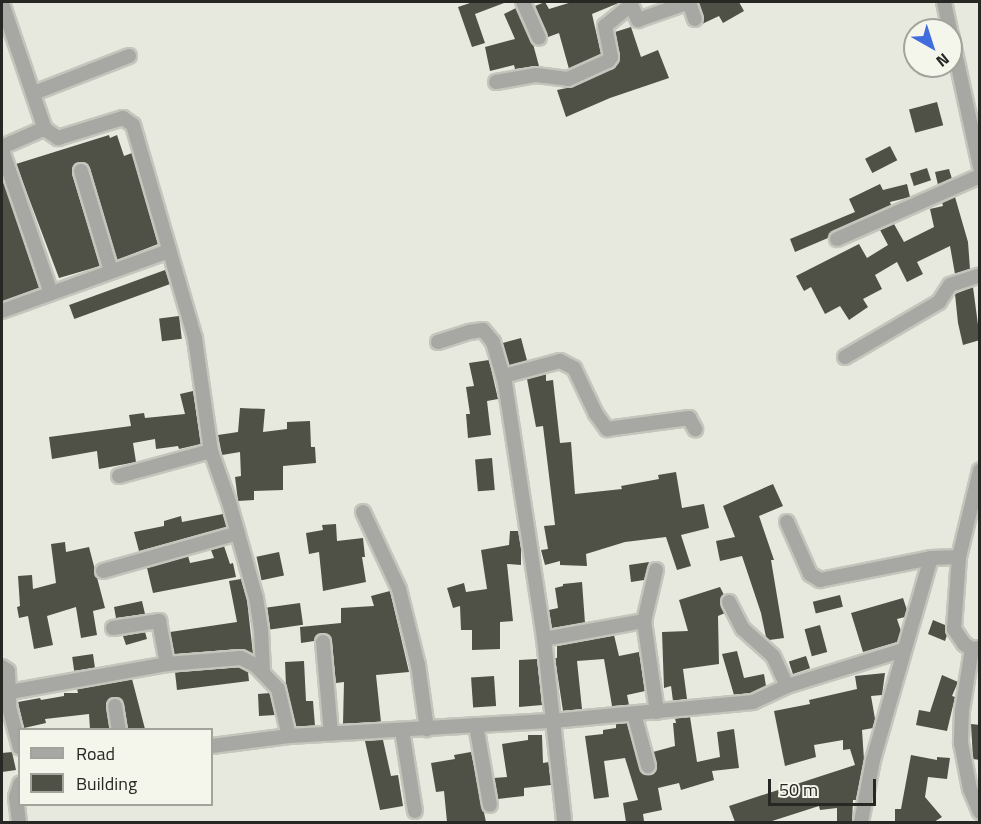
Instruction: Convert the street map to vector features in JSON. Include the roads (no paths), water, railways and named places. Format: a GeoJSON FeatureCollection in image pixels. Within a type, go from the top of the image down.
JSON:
{"type":"FeatureCollection","features":[{"type":"Feature","properties":{"kind":"street"},"geometry":{"type":"LineString","coordinates":[[523,2],[539,38]]}},
{"type":"Feature","properties":{"kind":"street"},"geometry":{"type":"LineString","coordinates":[[496,82],[536,75],[568,79],[607,61],[611,57],[604,26],[631,3],[636,18],[641,20],[688,2],[695,19]]}},
{"type":"Feature","properties":{"kind":"street"},"geometry":{"type":"LineString","coordinates":[[944,2],[948,18]]}},
{"type":"Feature","properties":{"kind":"street"},"geometry":{"type":"LineString","coordinates":[[2,3],[45,129],[57,138],[123,118],[134,125],[195,339],[211,451],[238,532],[256,598],[261,630],[263,671]]}},
{"type":"Feature","properties":{"kind":"street"},"geometry":{"type":"LineString","coordinates":[[34,93],[129,56]]}},
{"type":"Feature","properties":{"kind":"street"},"geometry":{"type":"LineString","coordinates":[[837,239],[974,175],[958,78]]}},
{"type":"Feature","properties":{"kind":"street"},"geometry":{"type":"LineString","coordinates":[[45,129],[2,149],[51,293]]}},
{"type":"Feature","properties":{"kind":"street"},"geometry":{"type":"LineString","coordinates":[[81,171],[111,271]]}},
{"type":"Feature","properties":{"kind":"street"},"geometry":{"type":"LineString","coordinates":[[2,311],[169,251]]}},
{"type":"Feature","properties":{"kind":"street"},"geometry":{"type":"LineString","coordinates":[[845,357],[939,302],[950,285],[977,276]]}},
{"type":"Feature","properties":{"kind":"street"},"geometry":{"type":"LineString","coordinates":[[438,342],[483,330],[493,342],[504,376],[544,639],[564,819]]}},
{"type":"Feature","properties":{"kind":"street"},"geometry":{"type":"LineString","coordinates":[[504,376],[560,362],[574,368],[596,414],[607,429],[689,418],[695,429]]}},
{"type":"Feature","properties":{"kind":"street"},"geometry":{"type":"LineString","coordinates":[[119,476],[211,451]]}},
{"type":"Feature","properties":{"kind":"street"},"geometry":{"type":"LineString","coordinates":[[861,822],[873,760],[903,650],[946,557],[980,470]]}},
{"type":"Feature","properties":{"kind":"street"},"geometry":{"type":"LineString","coordinates":[[363,512],[399,589],[418,665],[427,729]]}},
{"type":"Feature","properties":{"kind":"street"},"geometry":{"type":"LineString","coordinates":[[787,522],[810,574],[820,580],[946,557]]}},
{"type":"Feature","properties":{"kind":"street"},"geometry":{"type":"LineString","coordinates":[[103,571],[238,532]]}},
{"type":"Feature","properties":{"kind":"street"},"geometry":{"type":"LineString","coordinates":[[946,557],[954,629],[958,638],[976,649],[962,711],[961,743],[970,789],[980,812]]}},
{"type":"Feature","properties":{"kind":"street"},"geometry":{"type":"LineString","coordinates":[[656,570],[644,621],[657,712]]}},
{"type":"Feature","properties":{"kind":"street"},"geometry":{"type":"LineString","coordinates":[[729,602],[743,629],[773,656],[787,686]]}},
{"type":"Feature","properties":{"kind":"street"},"geometry":{"type":"LineString","coordinates":[[113,628],[159,621],[166,664]]}},
{"type":"Feature","properties":{"kind":"street"},"geometry":{"type":"LineString","coordinates":[[544,639],[644,621]]}},
{"type":"Feature","properties":{"kind":"street"},"geometry":{"type":"LineString","coordinates":[[323,642],[331,734]]}},
{"type":"Feature","properties":{"kind":"street"},"geometry":{"type":"LineString","coordinates":[[213,746],[289,736],[553,721],[753,702],[787,686],[903,650]]}},
{"type":"Feature","properties":{"kind":"street"},"geometry":{"type":"LineString","coordinates":[[10,692],[166,664],[248,659],[263,671],[278,689],[289,736]]}},
{"type":"Feature","properties":{"kind":"street"},"geometry":{"type":"LineString","coordinates":[[2,667],[8,671],[9,707],[18,741],[2,739]]}},
{"type":"Feature","properties":{"kind":"street"},"geometry":{"type":"LineString","coordinates":[[115,706],[119,728]]}},
{"type":"Feature","properties":{"kind":"street"},"geometry":{"type":"LineString","coordinates":[[634,714],[648,766]]}},
{"type":"Feature","properties":{"kind":"street"},"geometry":{"type":"LineString","coordinates":[[476,725],[490,805]]}},
{"type":"Feature","properties":{"kind":"street"},"geometry":{"type":"LineString","coordinates":[[402,730],[415,812]]}},
{"type":"Feature","properties":{"kind":"street"},"geometry":{"type":"LineString","coordinates":[[2,801],[18,791]]}},
{"type":"Feature","properties":{"kind":"street"},"geometry":{"type":"LineString","coordinates":[[18,806],[19,822]]}}]}
